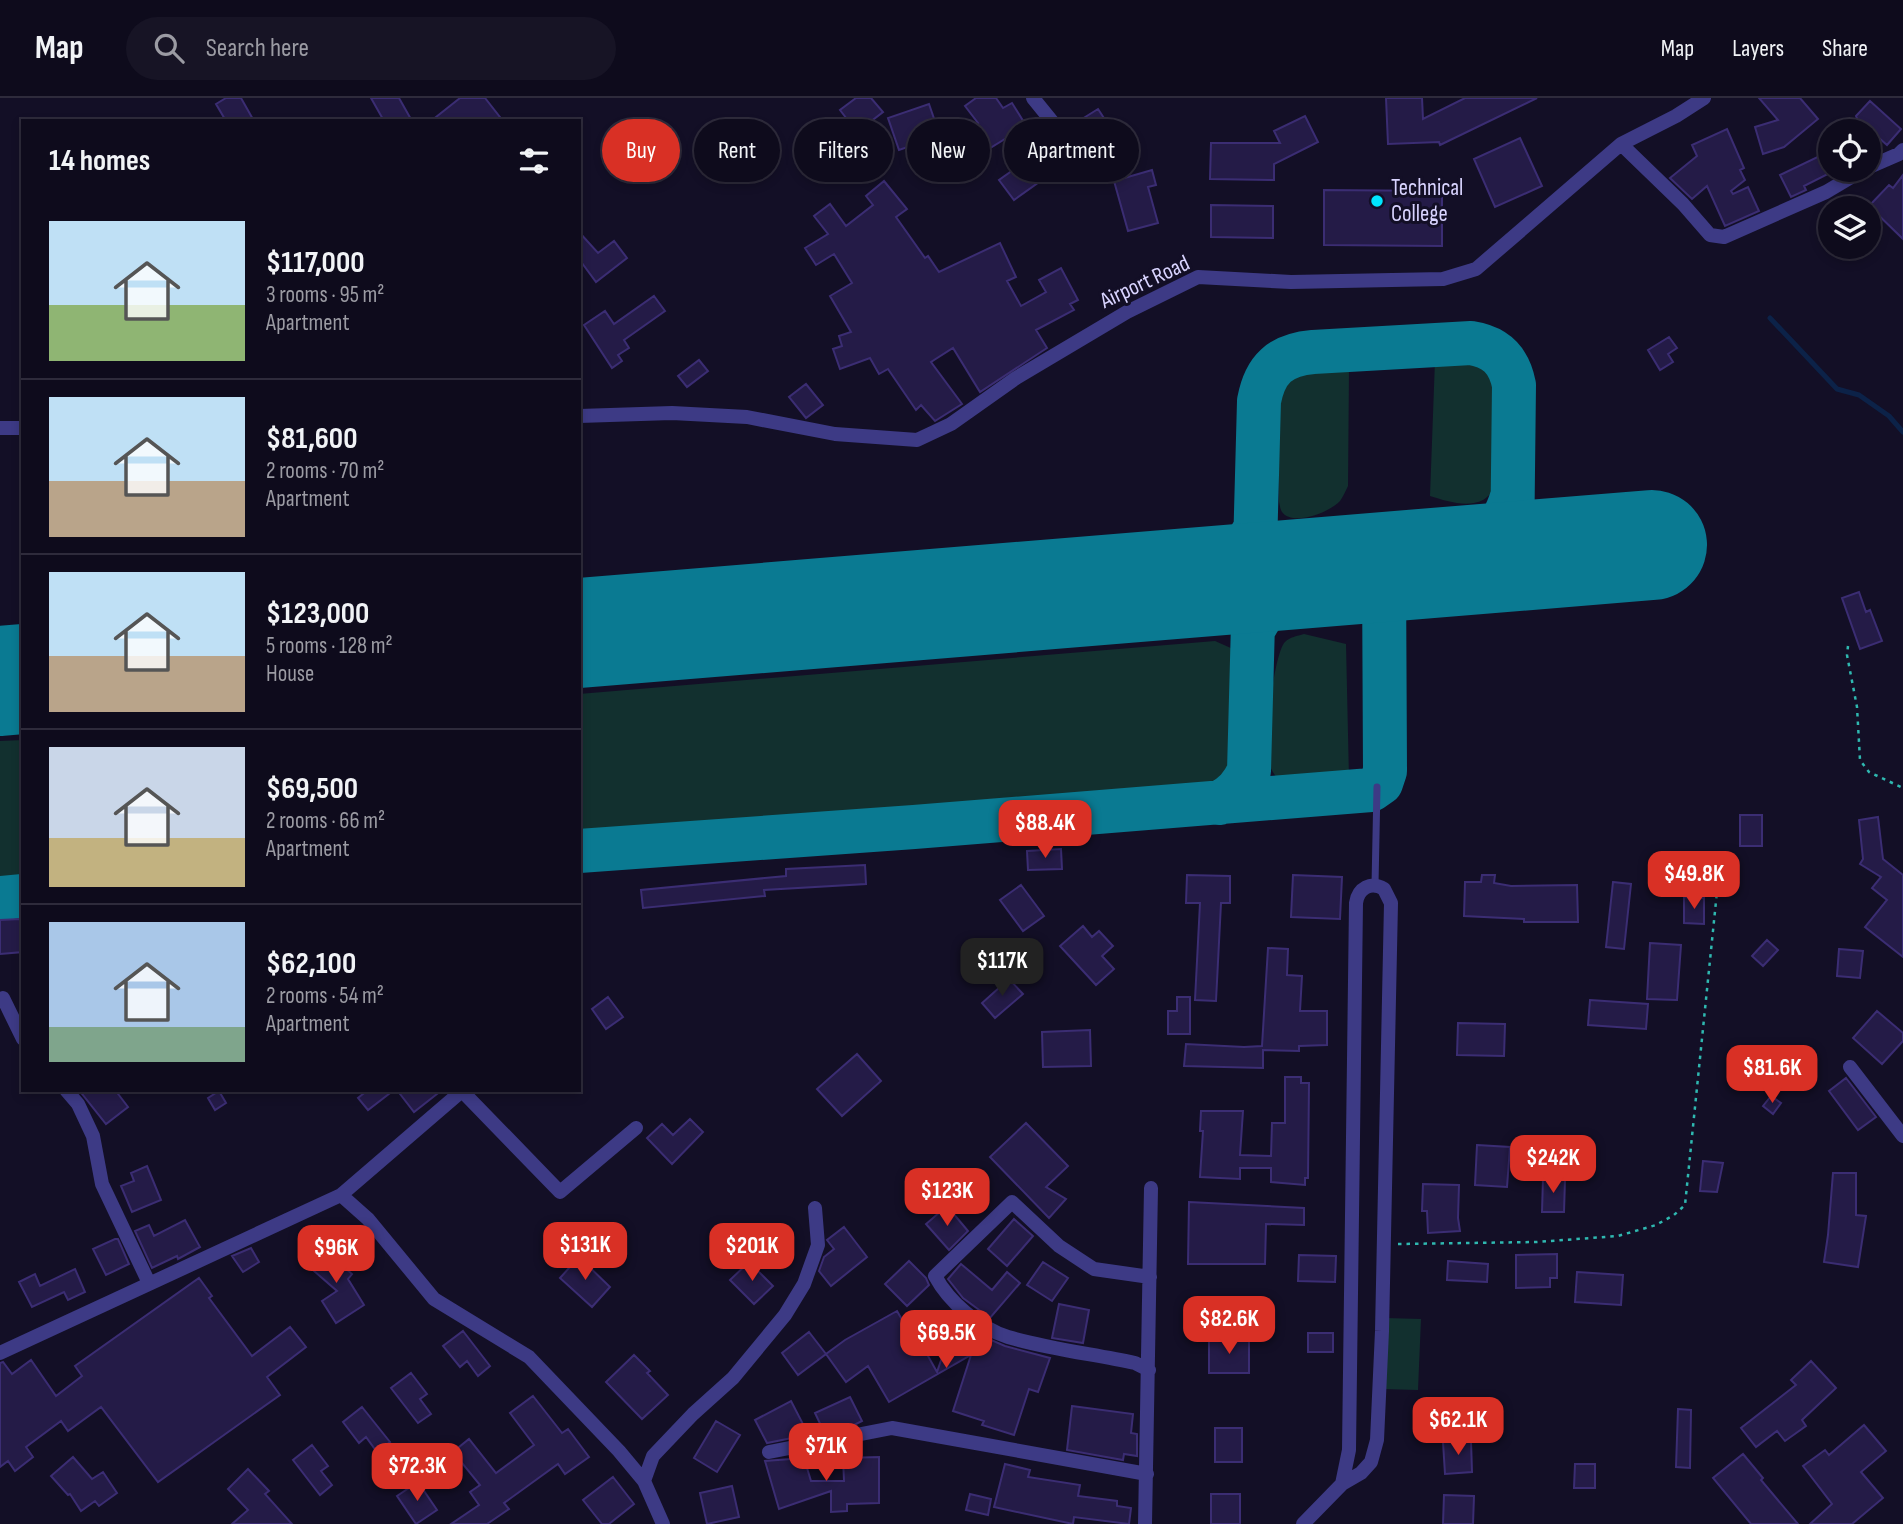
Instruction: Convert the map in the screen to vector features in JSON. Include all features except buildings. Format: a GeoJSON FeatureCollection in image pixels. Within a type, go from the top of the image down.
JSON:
{"type":"FeatureCollection","features":[{"type":"Feature","properties":{"kind":"street"},"geometry":{"type":"LineString","coordinates":[[1033,98],[1050,119]]}},
{"type":"Feature","properties":{"kind":"street","name":"Airport Road"},"geometry":{"type":"LineString","coordinates":[[581,416],[672,413],[747,417],[835,434],[917,440],[951,424],[1016,378],[1127,312],[1198,277],[1291,282],[1443,279],[1476,268],[1621,144],[1676,116],[1704,98]]}},
{"type":"Feature","properties":{"kind":"street"},"geometry":{"type":"LineString","coordinates":[[1621,144],[1683,204],[1710,235],[1724,237],[1843,182]]}},
{"type":"Feature","properties":{"kind":"street"},"geometry":{"type":"LineString","coordinates":[[1881,162],[1903,150]]}},
{"type":"Feature","properties":{"kind":"street"},"geometry":{"type":"LineString","coordinates":[[0,428],[21,428]]}},
{"type":"Feature","properties":{"kind":"street"},"geometry":{"type":"LineString","coordinates":[[1303,1524],[1342,1484],[1361,1473],[1376,1452],[1384,1244],[1391,903],[1384,889],[1375,885],[1359,892],[1356,903],[1349,1450],[1342,1484]]}},
{"type":"Feature","properties":{"kind":"street"},"geometry":{"type":"LineString","coordinates":[[3,998],[21,1035]]}},
{"type":"Feature","properties":{"kind":"street"},"geometry":{"type":"LineString","coordinates":[[1850,1067],[1903,1136]]}},
{"type":"Feature","properties":{"kind":"street"},"geometry":{"type":"LineString","coordinates":[[68,1092],[78,1104],[93,1136],[102,1184],[149,1283]]}},
{"type":"Feature","properties":{"kind":"street"},"geometry":{"type":"LineString","coordinates":[[0,1353],[341,1195],[461,1092]]}},
{"type":"Feature","properties":{"kind":"street"},"geometry":{"type":"LineString","coordinates":[[463,1092],[561,1192],[636,1128]]}},
{"type":"Feature","properties":{"kind":"street"},"geometry":{"type":"LineString","coordinates":[[1145,1524],[1151,1188]]}},
{"type":"Feature","properties":{"kind":"street"},"geometry":{"type":"LineString","coordinates":[[341,1195],[368,1219],[434,1299],[529,1357],[644,1481],[663,1524]]}},
{"type":"Feature","properties":{"kind":"street"},"geometry":{"type":"LineString","coordinates":[[1149,1370],[1135,1363],[1006,1336],[981,1324],[944,1294],[935,1276],[1012,1202],[1059,1246],[1094,1269],[1150,1277]]}},
{"type":"Feature","properties":{"kind":"street"},"geometry":{"type":"LineString","coordinates":[[644,1481],[653,1456],[693,1414],[733,1378],[785,1315],[804,1284],[818,1245],[815,1208]]}},
{"type":"Feature","properties":{"kind":"street"},"geometry":{"type":"LineString","coordinates":[[769,1451],[892,1428],[1147,1474]]}},
{"type":"Feature","properties":{"kind":"lane"},"geometry":{"type":"LineString","coordinates":[[1375,885],[1377,787]]}},
{"type":"Feature","properties":{"kind":"path"},"geometry":{"type":"LineString","coordinates":[[1848,646],[1847,655],[1857,707],[1860,760],[1869,772],[1903,788]]}},
{"type":"Feature","properties":{"kind":"path"},"geometry":{"type":"LineString","coordinates":[[1384,1244],[1537,1242],[1618,1236],[1656,1225],[1685,1205],[1719,872]]}},
{"type":"Feature","properties":{"kind":"green space"},"geometry":{"type":"Polygon","coordinates":[[[1473,358],[1488,364],[1499,377],[1503,413],[1502,447],[1499,476],[1494,489],[1483,500],[1463,504],[1430,496],[1435,360],[1473,358]]]}},
{"type":"Feature","properties":{"kind":"green space"},"geometry":{"type":"Polygon","coordinates":[[[1305,370],[1349,370],[1348,486],[1335,505],[1311,516],[1294,518],[1282,512],[1279,502],[1279,400],[1284,382],[1305,370]]]}},
{"type":"Feature","properties":{"kind":"green space"},"geometry":{"type":"Polygon","coordinates":[[[1304,634],[1346,644],[1349,778],[1316,785],[1291,786],[1281,782],[1268,762],[1268,717],[1281,649],[1287,640],[1304,634]]]}},
{"type":"Feature","properties":{"kind":"green space"},"geometry":{"type":"Polygon","coordinates":[[[1215,641],[1233,649],[1241,661],[1235,775],[1229,783],[1213,790],[581,841],[581,694],[1215,641]]]}},
{"type":"Feature","properties":{"kind":"green space"},"geometry":{"type":"Polygon","coordinates":[[[21,740],[21,887],[0,889],[0,741],[21,740]]]}},
{"type":"Feature","properties":{"kind":"green space"},"geometry":{"type":"Polygon","coordinates":[[[1385,1318],[1421,1319],[1418,1390],[1383,1389],[1385,1318]]]}},
{"type":"Feature","properties":{"kind":"waterway"},"geometry":{"type":"LineString","coordinates":[[1770,318],[1837,389],[1859,395],[1889,416],[1903,432]]}},
{"type":"Feature","properties":{"kind":"taxiway"},"geometry":{"type":"LineString","coordinates":[[1219,803],[1237,790],[1249,771],[1259,401],[1265,380],[1283,360],[1313,352],[1471,343],[1488,348],[1500,356],[1509,368],[1514,385],[1512,557]]}},
{"type":"Feature","properties":{"kind":"taxiway"},"geometry":{"type":"LineString","coordinates":[[1441,562],[1477,545],[1494,532],[1501,523],[1512,497]]}},
{"type":"Feature","properties":{"kind":"taxiway"},"geometry":{"type":"LineString","coordinates":[[1199,582],[1232,560],[1255,529]]}},
{"type":"Feature","properties":{"kind":"taxiway"},"geometry":{"type":"LineString","coordinates":[[1253,630],[1274,600],[1302,574],[1275,555],[1255,529]]}},
{"type":"Feature","properties":{"kind":"taxiway"},"geometry":{"type":"LineString","coordinates":[[581,851],[1371,790],[1381,783],[1385,771],[1384,567]]}},
{"type":"Feature","properties":{"kind":"taxiway"},"geometry":{"type":"LineString","coordinates":[[0,898],[21,896]]}},
{"type":"Feature","properties":{"kind":"runway"},"geometry":{"type":"LineString","coordinates":[[581,633],[1652,545]]}},
{"type":"Feature","properties":{"kind":"runway"},"geometry":{"type":"LineString","coordinates":[[0,681],[21,679]]}},
{"type":"Feature","properties":{"kind":"place","name":"Technical College"},"geometry":{"type":"Point","coordinates":[1377,201]}}]}
